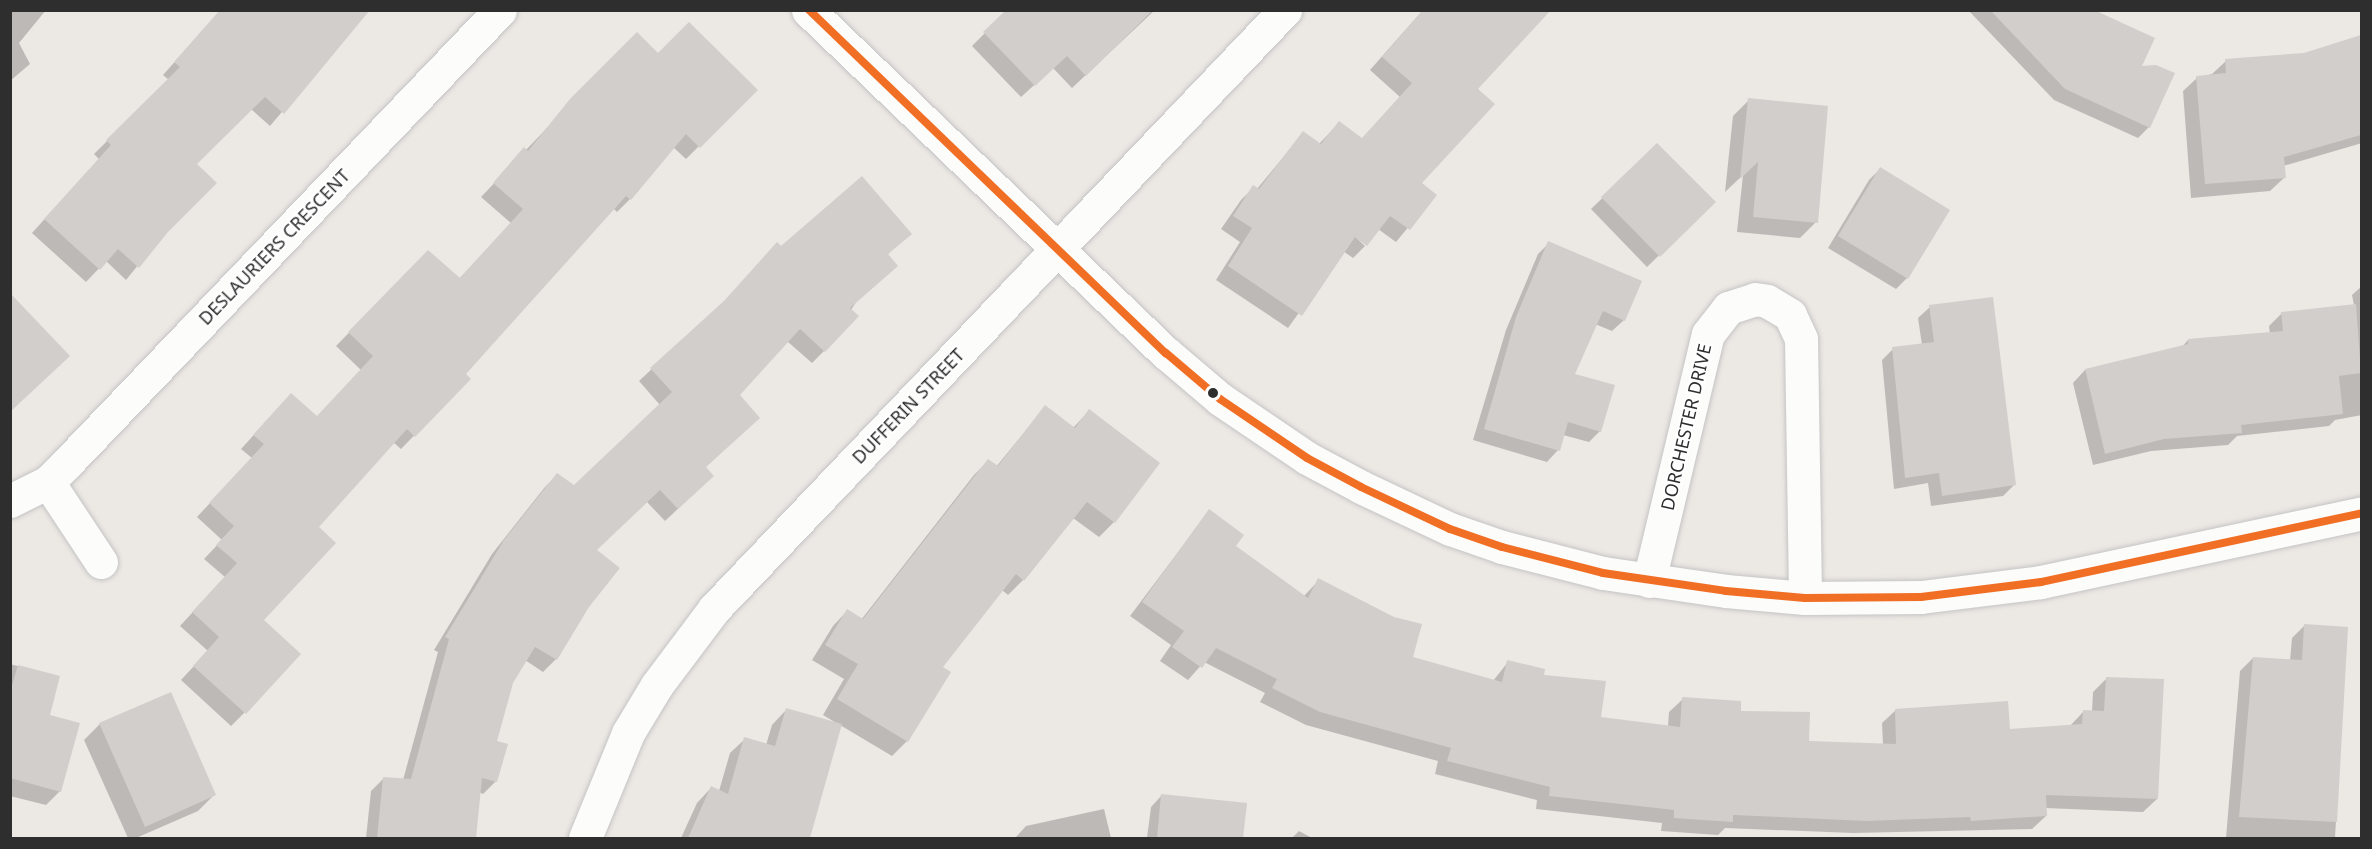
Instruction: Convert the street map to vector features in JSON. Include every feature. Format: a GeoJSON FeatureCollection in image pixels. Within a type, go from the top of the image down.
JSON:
{"type":"FeatureCollection","features":[{"type":"Feature","properties":{"kind":"street","name":"DESLAURIERS CRESCENT"},"geometry":{"type":"LineString","coordinates":[[10,501],[48,482],[500,10]]}},
{"type":"Feature","properties":{"kind":"street"},"geometry":{"type":"LineString","coordinates":[[808,10],[1193,377],[1308,458],[1396,505],[1450,529],[1555,561],[1649,581],[1805,598],[1922,597],[2005,588],[2361,513]]}},
{"type":"Feature","properties":{"kind":"street","name":"DUFFERIN STREET"},"geometry":{"type":"LineString","coordinates":[[585,838],[628,733],[657,685],[714,609],[1285,10]]}},
{"type":"Feature","properties":{"kind":"street","name":"DORCHESTER DRIVE"},"geometry":{"type":"LineString","coordinates":[[1649,581],[1708,334],[1728,308],[1755,299],[1767,301],[1790,315],[1801,339],[1805,598]]}},
{"type":"Feature","properties":{"kind":"street"},"geometry":{"type":"LineString","coordinates":[[48,482],[101,562]]}},
{"type":"Feature","properties":{"kind":"building"},"geometry":{"type":"Polygon","coordinates":[[[220,10],[370,10],[284,114],[265,97],[197,164],[217,183],[168,232],[139,268],[118,249],[100,270],[44,219],[111,145],[106,140],[180,67],[174,62],[220,10]]]}},
{"type":"Feature","properties":{"kind":"building"},"geometry":{"type":"Polygon","coordinates":[[[1006,10],[1153,10],[1086,76],[1067,56],[1035,86],[983,32],[1006,10]]]}},
{"type":"Feature","properties":{"kind":"building"},"geometry":{"type":"Polygon","coordinates":[[[1423,10],[1551,10],[1478,89],[1495,104],[1422,183],[1437,195],[1410,230],[1390,216],[1367,246],[1355,237],[1302,316],[1228,266],[1252,228],[1233,216],[1253,185],[1259,189],[1303,131],[1321,144],[1339,121],[1362,138],[1412,83],[1382,57],[1423,10]]]}},
{"type":"Feature","properties":{"kind":"building"},"geometry":{"type":"Polygon","coordinates":[[[1990,10],[2094,10],[2155,38],[2142,66],[2156,65],[2175,73],[2150,128],[2065,89],[1990,10]]]}},
{"type":"Feature","properties":{"kind":"building"},"geometry":{"type":"Polygon","coordinates":[[[689,22],[758,90],[700,148],[686,134],[631,200],[626,196],[466,374],[471,379],[415,437],[407,429],[319,527],[336,543],[264,620],[301,654],[246,714],[193,666],[219,637],[192,612],[237,563],[216,545],[234,526],[209,503],[264,444],[253,435],[291,393],[317,416],[373,356],[348,332],[428,250],[460,278],[523,209],[493,183],[524,147],[528,151],[570,99],[637,32],[658,53],[689,22]]]}},
{"type":"Feature","properties":{"kind":"building"},"geometry":{"type":"Polygon","coordinates":[[[2361,35],[2361,135],[2284,157],[2286,178],[2205,184],[2196,76],[2226,73],[2225,59],[2304,53],[2361,35]]]}},
{"type":"Feature","properties":{"kind":"building"},"geometry":{"type":"Polygon","coordinates":[[[1748,98],[1828,106],[1818,223],[1753,217],[1758,162],[1740,179],[1748,98]]]}},
{"type":"Feature","properties":{"kind":"building"},"geometry":{"type":"Polygon","coordinates":[[[1657,143],[1716,202],[1660,257],[1601,197],[1657,143]]]}},
{"type":"Feature","properties":{"kind":"building"},"geometry":{"type":"Polygon","coordinates":[[[1880,167],[1950,210],[1908,279],[1838,236],[1880,167]]]}},
{"type":"Feature","properties":{"kind":"building"},"geometry":{"type":"Polygon","coordinates":[[[862,176],[912,234],[888,254],[898,266],[850,308],[859,316],[825,352],[800,329],[740,395],[760,418],[706,467],[714,476],[678,509],[660,490],[597,550],[620,568],[589,607],[557,660],[535,647],[513,683],[497,741],[508,744],[497,782],[482,778],[476,838],[377,838],[383,777],[411,779],[449,639],[445,637],[504,540],[557,473],[574,485],[672,392],[650,368],[724,301],[777,242],[781,246],[862,176]]]}},
{"type":"Feature","properties":{"kind":"building"},"geometry":{"type":"Polygon","coordinates":[[[1548,241],[1642,281],[1625,321],[1603,311],[1575,374],[1615,385],[1601,432],[1568,422],[1560,451],[1484,429],[1516,317],[1548,241]]]}},
{"type":"Feature","properties":{"kind":"building"},"geometry":{"type":"Polygon","coordinates":[[[10,293],[70,356],[10,412],[10,293]]]}},
{"type":"Feature","properties":{"kind":"building"},"geometry":{"type":"Polygon","coordinates":[[[1993,297],[2016,485],[1942,496],[1939,473],[1905,478],[1892,347],[1934,342],[1929,305],[1993,297]]]}},
{"type":"Feature","properties":{"kind":"building"},"geometry":{"type":"Polygon","coordinates":[[[2356,304],[2361,373],[2339,376],[2343,414],[2241,425],[2242,433],[2164,439],[2105,454],[2085,369],[2188,344],[2188,339],[2283,331],[2281,312],[2356,304]]]}},
{"type":"Feature","properties":{"kind":"building"},"geometry":{"type":"Polygon","coordinates":[[[1045,405],[1075,428],[1089,409],[1160,463],[1115,523],[1087,502],[1024,581],[1016,574],[943,667],[951,672],[908,742],[837,699],[858,664],[825,645],[847,609],[863,619],[988,459],[998,466],[1045,405]]]}},
{"type":"Feature","properties":{"kind":"building"},"geometry":{"type":"Polygon","coordinates":[[[1209,509],[1244,535],[1236,546],[1308,598],[1318,578],[1394,617],[1422,624],[1413,657],[1502,682],[1507,660],[1545,669],[1544,675],[1606,681],[1601,717],[1680,727],[1682,697],[1741,701],[1741,711],[1810,712],[1809,741],[1896,744],[1895,709],[2008,701],[2010,729],[2082,724],[2083,710],[2104,711],[2106,677],[2164,679],[2158,799],[2046,795],[2047,816],[1971,821],[1970,817],[1867,821],[1733,815],[1733,822],[1674,818],[1674,810],[1549,796],[1550,787],[1447,761],[1451,748],[1320,712],[1272,688],[1277,679],[1216,648],[1202,668],[1172,647],[1184,631],[1142,602],[1209,509]]]}},
{"type":"Feature","properties":{"kind":"building"},"geometry":{"type":"Polygon","coordinates":[[[2304,624],[2348,627],[2337,822],[2239,817],[2253,657],[2302,660],[2304,624]]]}},
{"type":"Feature","properties":{"kind":"building"},"geometry":{"type":"Polygon","coordinates":[[[18,665],[60,676],[50,715],[80,723],[61,792],[10,778],[10,692],[18,665]]]}},
{"type":"Feature","properties":{"kind":"building"},"geometry":{"type":"Polygon","coordinates":[[[171,692],[216,795],[145,827],[99,723],[171,692]]]}},
{"type":"Feature","properties":{"kind":"building"},"geometry":{"type":"Polygon","coordinates":[[[786,708],[842,724],[810,838],[688,838],[711,786],[728,794],[744,737],[775,746],[786,708]]]}},
{"type":"Feature","properties":{"kind":"building"},"geometry":{"type":"Polygon","coordinates":[[[1161,794],[1247,803],[1243,838],[1157,838],[1161,794]]]}},
{"type":"Feature","properties":{"kind":"transit line"},"geometry":{"type":"LineString","coordinates":[[809,10],[1166,353],[1220,399],[1307,458],[1361,487],[1450,529],[1502,547],[1603,573],[1726,591],[1805,598],[1921,597],[2041,582],[2362,513]]}}]}
